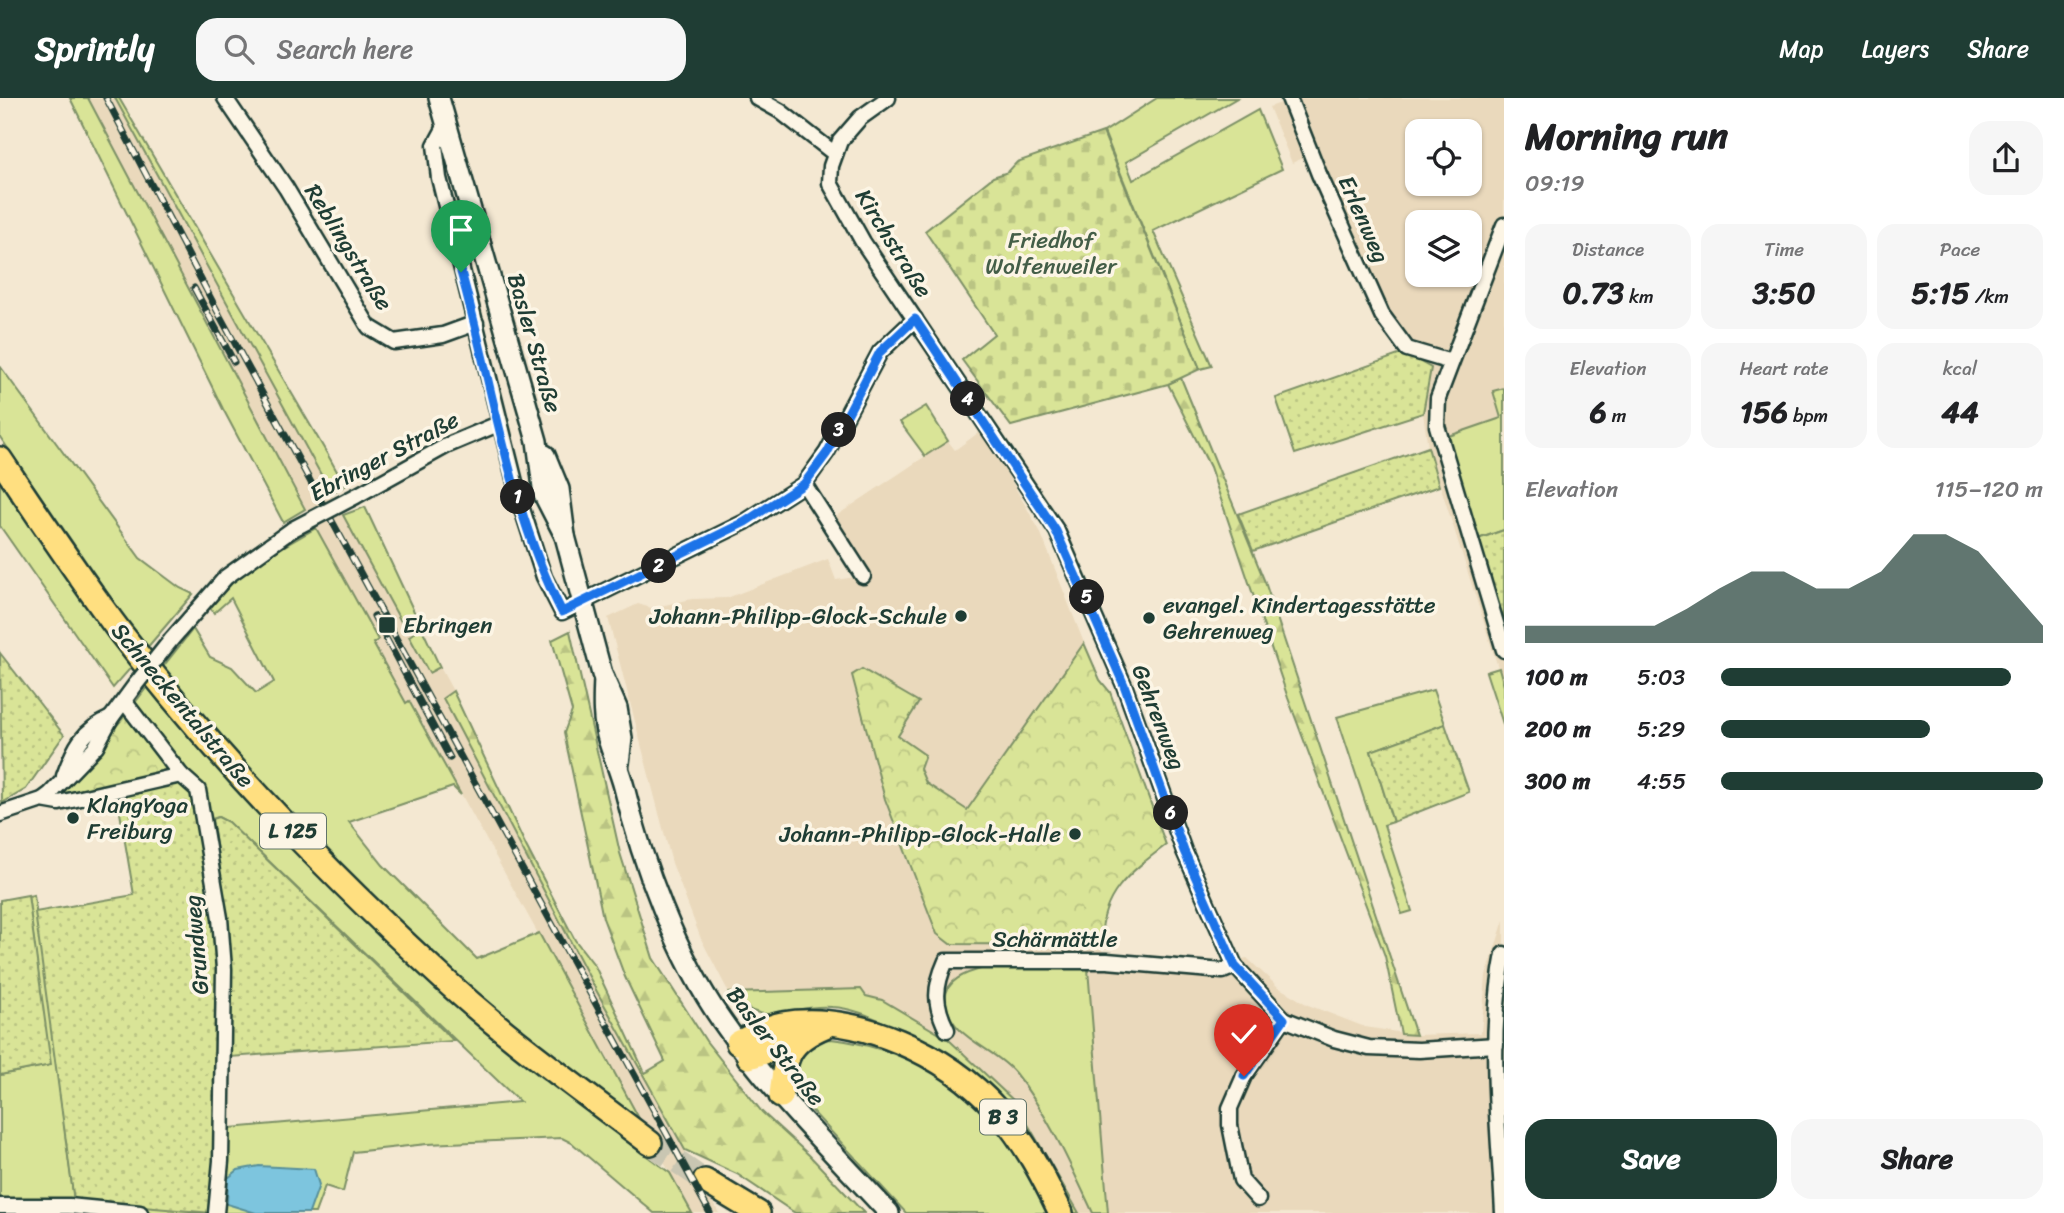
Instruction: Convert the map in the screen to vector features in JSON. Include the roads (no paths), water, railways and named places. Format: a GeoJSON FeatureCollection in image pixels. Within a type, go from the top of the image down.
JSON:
{"type":"FeatureCollection","features":[{"type":"Feature","properties":{"kind":"main road","name":"Basler Straße"},"geometry":{"type":"LineString","coordinates":[[439,98],[537,441],[544,495],[565,536],[604,679],[617,708],[622,738],[619,768],[644,858],[706,997],[743,1050],[781,1096],[889,1213]]}},
{"type":"Feature","properties":{"kind":"main road","name":"Schneckentalstraße"},"geometry":{"type":"LineString","coordinates":[[0,458],[121,633],[195,724],[279,817],[437,973],[520,1044],[650,1143]]}},
{"type":"Feature","properties":{"kind":"main road","name":"B 3"},"geometry":{"type":"LineString","coordinates":[[743,1050],[780,1024],[828,1025],[885,1037],[934,1060],[970,1084],[995,1108],[1024,1145],[1061,1213]]}},
{"type":"Feature","properties":{"kind":"main road"},"geometry":{"type":"LineString","coordinates":[[743,1050],[796,1042],[828,1025]]}},
{"type":"Feature","properties":{"kind":"main road"},"geometry":{"type":"LineString","coordinates":[[781,1096],[786,1057],[796,1042]]}},
{"type":"Feature","properties":{"kind":"main road"},"geometry":{"type":"LineString","coordinates":[[705,1181],[758,1213]]}},
{"type":"Feature","properties":{"kind":"street","name":"Reblingstraße"},"geometry":{"type":"LineString","coordinates":[[225,98],[286,188],[369,327],[394,342],[443,335],[476,323]]}},
{"type":"Feature","properties":{"kind":"street"},"geometry":{"type":"LineString","coordinates":[[757,98],[774,107],[835,154]]}},
{"type":"Feature","properties":{"kind":"street","name":"Kirchstraße"},"geometry":{"type":"LineString","coordinates":[[582,603],[745,522],[804,484],[827,453],[880,352],[915,319],[863,242],[830,183],[840,141],[860,117],[888,98]]}},
{"type":"Feature","properties":{"kind":"street","name":"Erlenweg"},"geometry":{"type":"LineString","coordinates":[[1289,98],[1319,174],[1382,315],[1407,348],[1451,362]]}},
{"type":"Feature","properties":{"kind":"street"},"geometry":{"type":"LineString","coordinates":[[447,123],[435,145],[436,159],[498,424],[544,577],[562,612],[582,603]]}},
{"type":"Feature","properties":{"kind":"street"},"geometry":{"type":"LineString","coordinates":[[1504,225],[1438,398],[1437,426],[1504,650]]}},
{"type":"Feature","properties":{"kind":"street","name":"Gehrenweg"},"geometry":{"type":"LineString","coordinates":[[915,319],[1056,531],[1124,685],[1184,851],[1235,966],[1284,1019],[1334,1039],[1369,1048],[1419,1050],[1496,1045]]}},
{"type":"Feature","properties":{"kind":"street","name":"Ebringer Straße"},"geometry":{"type":"LineString","coordinates":[[42,800],[64,776],[73,750],[82,736],[95,725],[111,719],[171,640],[226,577],[293,529],[448,445],[498,424]]}},
{"type":"Feature","properties":{"kind":"street"},"geometry":{"type":"LineString","coordinates":[[804,484],[863,576]]}},
{"type":"Feature","properties":{"kind":"street","name":"Grundweg"},"geometry":{"type":"LineString","coordinates":[[124,701],[181,775],[198,790],[220,918],[224,969],[222,1151],[216,1213]]}},
{"type":"Feature","properties":{"kind":"street"},"geometry":{"type":"LineString","coordinates":[[0,814],[42,800],[59,803],[181,775]]}},
{"type":"Feature","properties":{"kind":"street"},"geometry":{"type":"LineString","coordinates":[[1503,1213],[1496,1001],[1504,954]]}},
{"type":"Feature","properties":{"kind":"street","name":"Schärmättle"},"geometry":{"type":"LineString","coordinates":[[947,1030],[936,1008],[939,977],[946,961],[1107,961],[1223,971],[1235,966]]}},
{"type":"Feature","properties":{"kind":"street"},"geometry":{"type":"LineString","coordinates":[[1258,1199],[1241,1180],[1230,1125],[1230,1108],[1244,1076],[1284,1019]]}},
{"type":"Feature","properties":{"kind":"street"},"geometry":{"type":"LineString","coordinates":[[0,1206],[69,1206],[140,1213]]}},
{"type":"Feature","properties":{"kind":"water"},"geometry":{"type":"Polygon","coordinates":[[[259,1166],[314,1169],[319,1185],[309,1213],[256,1213],[227,1204],[228,1178],[238,1170],[259,1166]]]}},
{"type":"Feature","properties":{"kind":"tunnel"},"geometry":{"type":"LineString","coordinates":[[650,1143],[705,1181]]}},
{"type":"Feature","properties":{"kind":"railway"},"geometry":{"type":"LineString","coordinates":[[106,98],[220,316],[710,1213]]}},
{"type":"Feature","properties":{"kind":"railway"},"geometry":{"type":"LineString","coordinates":[[194,288],[234,362]]}},
{"type":"Feature","properties":{"kind":"railway"},"geometry":{"type":"LineString","coordinates":[[374,616],[450,758]]}},
{"type":"Feature","properties":{"kind":"place","name":"Johann-Philipp-Glock-Schule"},"geometry":{"type":"Point","coordinates":[961,616]}},
{"type":"Feature","properties":{"kind":"place","name":"evangel. Kindertagesstätte Gehrenweg"},"geometry":{"type":"Point","coordinates":[1149,618]}},
{"type":"Feature","properties":{"kind":"place","name":"Ebringen"},"geometry":{"type":"Point","coordinates":[387,625]}},
{"type":"Feature","properties":{"kind":"place","name":"KlangYoga Freiburg"},"geometry":{"type":"Point","coordinates":[73,818]}},
{"type":"Feature","properties":{"kind":"place","name":"Johann-Philipp-Glock-Halle"},"geometry":{"type":"Point","coordinates":[1075,834]}},
{"type":"Feature","properties":{"kind":"park label","name":"Friedhof Wolfenweiler"},"geometry":{"type":"Point","coordinates":[1051,253]}}]}
